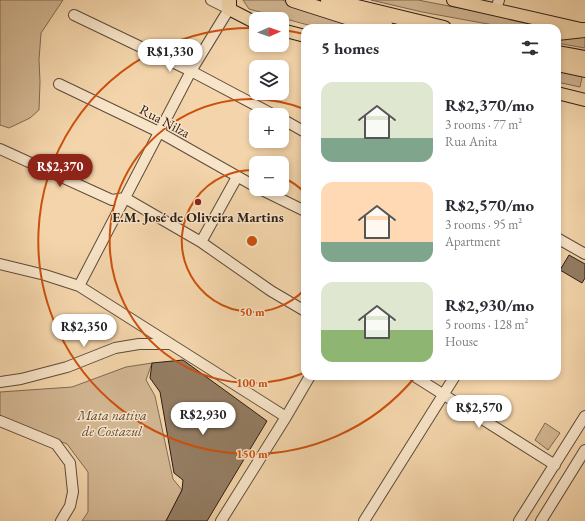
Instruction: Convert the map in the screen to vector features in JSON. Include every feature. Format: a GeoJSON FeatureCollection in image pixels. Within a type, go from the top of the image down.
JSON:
{"type":"FeatureCollection","features":[{"type":"Feature","properties":{"kind":"highway"},"geometry":{"type":"LineString","coordinates":[[293,0],[370,24]]}},
{"type":"Feature","properties":{"kind":"highway"},"geometry":{"type":"LineString","coordinates":[[328,0],[427,24]]}},
{"type":"Feature","properties":{"kind":"highway"},"geometry":{"type":"LineString","coordinates":[[561,33],[585,30]]}},
{"type":"Feature","properties":{"kind":"highway"},"geometry":{"type":"LineString","coordinates":[[561,54],[585,58]]}},
{"type":"Feature","properties":{"kind":"highway"},"geometry":{"type":"LineString","coordinates":[[561,65],[585,70]]}},
{"type":"Feature","properties":{"kind":"main road"},"geometry":{"type":"LineString","coordinates":[[453,0],[498,5],[585,30]]}},
{"type":"Feature","properties":{"kind":"main road"},"geometry":{"type":"LineString","coordinates":[[228,5],[249,18]]}},
{"type":"Feature","properties":{"kind":"main road"},"geometry":{"type":"LineString","coordinates":[[289,32],[301,35]]}},
{"type":"Feature","properties":{"kind":"main road"},"geometry":{"type":"LineString","coordinates":[[561,95],[585,100]]}},
{"type":"Feature","properties":{"kind":"street"},"geometry":{"type":"LineString","coordinates":[[78,286],[191,71],[228,5],[211,0]]}},
{"type":"Feature","properties":{"kind":"street"},"geometry":{"type":"LineString","coordinates":[[74,15],[191,71],[261,108]]}},
{"type":"Feature","properties":{"kind":"street","name":"Rua Nilza"},"geometry":{"type":"LineString","coordinates":[[59,84],[159,132],[249,183]]}},
{"type":"Feature","properties":{"kind":"street"},"geometry":{"type":"LineString","coordinates":[[289,123],[301,130]]}},
{"type":"Feature","properties":{"kind":"street"},"geometry":{"type":"LineString","coordinates":[[0,148],[112,200],[125,198],[201,242],[271,291],[301,309]]}},
{"type":"Feature","properties":{"kind":"street"},"geometry":{"type":"LineString","coordinates":[[201,242],[237,177]]}},
{"type":"Feature","properties":{"kind":"street"},"geometry":{"type":"LineString","coordinates":[[274,196],[301,210]]}},
{"type":"Feature","properties":{"kind":"street"},"geometry":{"type":"LineString","coordinates":[[561,240],[585,254]]}},
{"type":"Feature","properties":{"kind":"street"},"geometry":{"type":"LineString","coordinates":[[0,264],[78,286],[286,417]]}},
{"type":"Feature","properties":{"kind":"street"},"geometry":{"type":"LineString","coordinates":[[0,382],[21,379],[67,367],[115,348],[138,344],[170,344]]}},
{"type":"Feature","properties":{"kind":"street"},"geometry":{"type":"LineString","coordinates":[[221,521],[308,380]]}},
{"type":"Feature","properties":{"kind":"street"},"geometry":{"type":"LineString","coordinates":[[421,380],[444,393],[555,465]]}},
{"type":"Feature","properties":{"kind":"street"},"geometry":{"type":"LineString","coordinates":[[364,521],[452,380]]}},
{"type":"Feature","properties":{"kind":"street"},"geometry":{"type":"LineString","coordinates":[[519,521],[585,416]]}},
{"type":"Feature","properties":{"kind":"street"},"geometry":{"type":"LineString","coordinates":[[0,421],[56,444],[70,463],[73,492],[70,506],[61,521]]}},
{"type":"Feature","properties":{"kind":"street"},"geometry":{"type":"LineString","coordinates":[[541,521],[585,450]]}},
{"type":"Feature","properties":{"kind":"green space"},"geometry":{"type":"Polygon","coordinates":[[[0,0],[63,0],[41,33],[39,60],[39,110],[30,118],[9,128],[0,125],[0,0]]]}},
{"type":"Feature","properties":{"kind":"green space"},"geometry":{"type":"Polygon","coordinates":[[[243,0],[282,0],[358,24],[304,24],[289,20],[289,12],[260,12],[249,9],[243,0]]]}},
{"type":"Feature","properties":{"kind":"green space"},"geometry":{"type":"Polygon","coordinates":[[[371,0],[418,0],[536,24],[488,24],[422,12],[371,0]]]}},
{"type":"Feature","properties":{"kind":"green space"},"geometry":{"type":"Polygon","coordinates":[[[585,36],[585,48],[561,44],[561,37],[585,36]]]}},
{"type":"Feature","properties":{"kind":"green space"},"geometry":{"type":"Polygon","coordinates":[[[561,68],[583,73],[580,87],[561,83],[561,68]]]}},
{"type":"Feature","properties":{"kind":"green space","name":"Mata nativa de Costazul"},"geometry":{"type":"Polygon","coordinates":[[[152,363],[146,380],[155,396],[173,479],[182,490],[166,521],[82,521],[88,512],[88,472],[67,444],[0,417],[0,392],[72,387],[126,367],[152,363]]]}},
{"type":"Feature","properties":{"kind":"green space"},"geometry":{"type":"Polygon","coordinates":[[[545,423],[560,433],[548,450],[535,440],[545,423]]]}},
{"type":"Feature","properties":{"kind":"building"},"geometry":{"type":"Polygon","coordinates":[[[569,255],[585,264],[585,278],[582,283],[561,271],[569,255]]]}},
{"type":"Feature","properties":{"kind":"building"},"geometry":{"type":"Polygon","coordinates":[[[183,360],[267,421],[207,521],[166,521],[182,490],[183,480],[174,473],[160,392],[150,378],[152,363],[183,360]]]}},
{"type":"Feature","properties":{"kind":"place","name":"E.M. José de Oliveira Martins"},"geometry":{"type":"Point","coordinates":[198,202]}}]}
